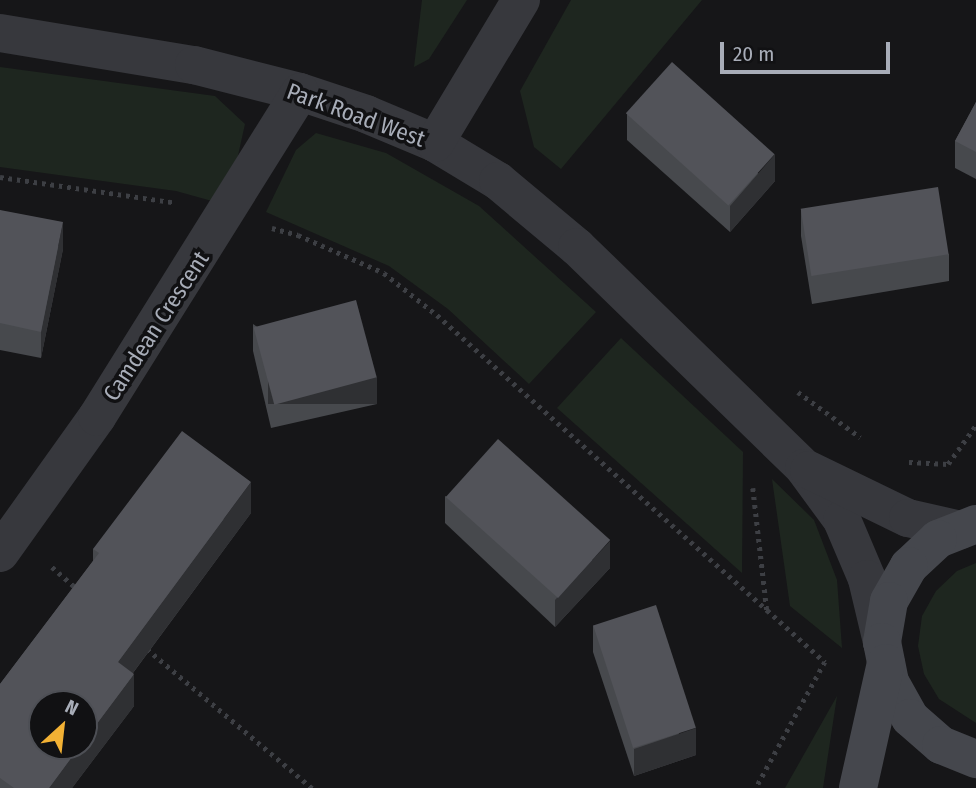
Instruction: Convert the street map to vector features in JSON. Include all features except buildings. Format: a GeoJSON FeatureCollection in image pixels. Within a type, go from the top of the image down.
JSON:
{"type":"FeatureCollection","features":[{"type":"Feature","properties":{"kind":"main road"},"geometry":{"type":"LineString","coordinates":[[858,788],[884,652],[889,601],[909,566],[938,539],[968,527]]}},
{"type":"Feature","properties":{"kind":"main road"},"geometry":{"type":"LineString","coordinates":[[884,652],[890,682],[910,718],[941,745],[976,759]]}},
{"type":"Feature","properties":{"kind":"street"},"geometry":{"type":"LineString","coordinates":[[435,144],[521,0]]}},
{"type":"Feature","properties":{"kind":"street","name":"Park Road West"},"geometry":{"type":"LineString","coordinates":[[0,33],[194,65],[300,92],[366,114],[435,144],[498,181],[577,247],[804,468],[842,520],[867,579],[884,652]]}},
{"type":"Feature","properties":{"kind":"street","name":"Camdean Crescent"},"geometry":{"type":"LineString","coordinates":[[7,543],[97,417],[227,216],[300,92]]}},
{"type":"Feature","properties":{"kind":"street","name":"Park Road West"},"geometry":{"type":"LineString","coordinates":[[804,468],[908,519],[968,527]]}},
{"type":"Feature","properties":{"kind":"path"},"geometry":{"type":"LineString","coordinates":[[0,177],[175,202],[298,234],[384,273],[767,610]]}},
{"type":"Feature","properties":{"kind":"path"},"geometry":{"type":"LineString","coordinates":[[7,543],[86,597]]}},
{"type":"Feature","properties":{"kind":"path"},"geometry":{"type":"LineString","coordinates":[[138,641],[312,788]]}},
{"type":"Feature","properties":{"kind":"shaded area"},"geometry":{"type":"Polygon","coordinates":[[[422,0],[467,0],[429,59],[414,67],[422,0]]]}},
{"type":"Feature","properties":{"kind":"shaded area"},"geometry":{"type":"Polygon","coordinates":[[[571,0],[702,0],[561,169],[534,147],[520,91],[571,0]]]}},
{"type":"Feature","properties":{"kind":"shaded area"},"geometry":{"type":"Polygon","coordinates":[[[0,67],[215,96],[245,124],[237,160],[212,201],[176,191],[0,167],[0,67]]]}},
{"type":"Feature","properties":{"kind":"shaded area"},"geometry":{"type":"Polygon","coordinates":[[[316,133],[386,153],[479,206],[596,312],[529,384],[448,309],[389,266],[266,212],[296,150],[316,133]]]}},
{"type":"Feature","properties":{"kind":"shaded area"},"geometry":{"type":"Polygon","coordinates":[[[621,338],[743,452],[742,573],[557,408],[621,338]]]}},
{"type":"Feature","properties":{"kind":"shaded area"},"geometry":{"type":"Polygon","coordinates":[[[772,479],[814,520],[837,580],[842,648],[790,606],[772,479]]]}},
{"type":"Feature","properties":{"kind":"shaded area"},"geometry":{"type":"Polygon","coordinates":[[[976,563],[976,723],[939,699],[924,674],[918,646],[922,616],[936,591],[957,571],[976,563]]]}},
{"type":"Feature","properties":{"kind":"shaded area"},"geometry":{"type":"Polygon","coordinates":[[[837,696],[823,788],[785,788],[837,696]]]}}]}
